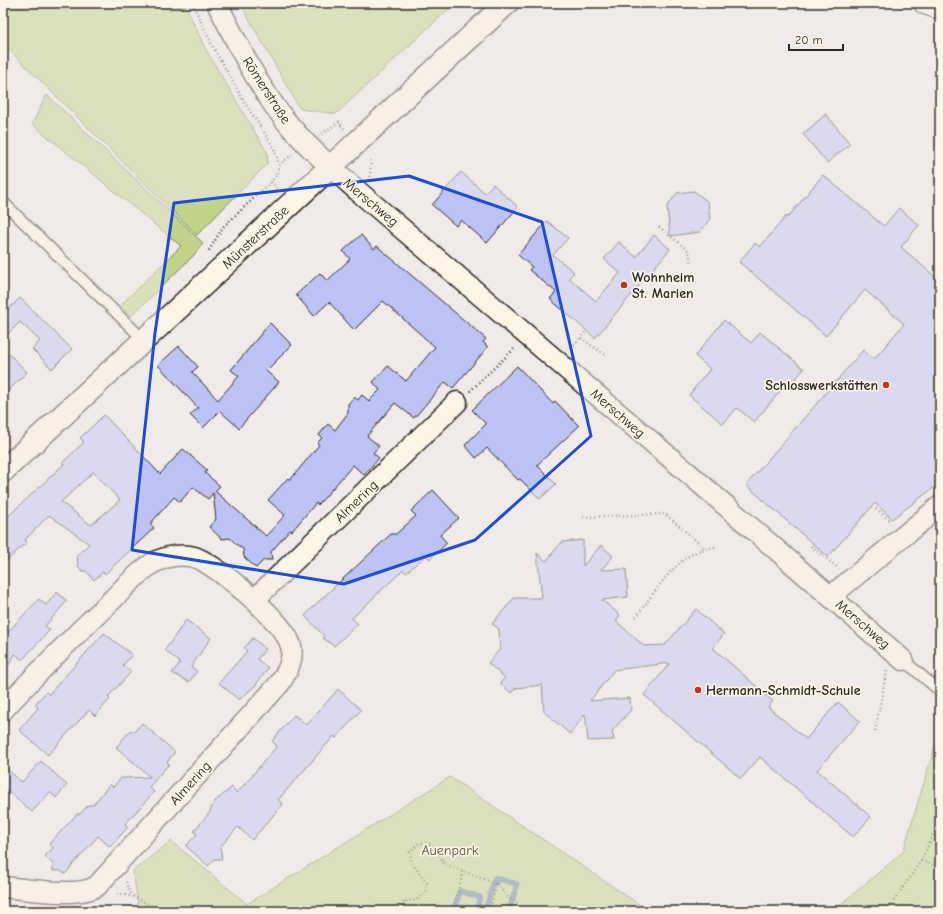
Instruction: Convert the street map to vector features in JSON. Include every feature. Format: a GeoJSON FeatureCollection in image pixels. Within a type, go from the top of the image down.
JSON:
{"type":"FeatureCollection","features":[{"type":"Feature","properties":{"kind":"main road","name":"Münsterstraße"},"geometry":{"type":"LineString","coordinates":[[3,471],[507,3]]}},
{"type":"Feature","properties":{"kind":"main road"},"geometry":{"type":"LineString","coordinates":[[925,3],[940,8]]}},
{"type":"Feature","properties":{"kind":"street","name":"Römerstraße"},"geometry":{"type":"LineString","coordinates":[[218,3],[240,48],[267,94],[302,139],[330,167]]}},
{"type":"Feature","properties":{"kind":"street","name":"Merschweg"},"geometry":{"type":"LineString","coordinates":[[330,167],[831,596],[902,659]]}},
{"type":"Feature","properties":{"kind":"street","name":"Almering"},"geometry":{"type":"LineString","coordinates":[[254,600],[457,402]]}},
{"type":"Feature","properties":{"kind":"street"},"geometry":{"type":"LineString","coordinates":[[831,596],[940,506]]}},
{"type":"Feature","properties":{"kind":"street","name":"Almering"},"geometry":{"type":"LineString","coordinates":[[3,710],[95,616],[154,562],[175,556],[195,558],[216,569],[254,600],[276,622],[291,646],[288,671],[280,683],[90,891]]}},
{"type":"Feature","properties":{"kind":"street"},"geometry":{"type":"LineString","coordinates":[[3,888],[72,892],[90,891]]}},
{"type":"Feature","properties":{"kind":"lane"},"geometry":{"type":"LineString","coordinates":[[3,202],[144,340]]}},
{"type":"Feature","properties":{"kind":"lane"},"geometry":{"type":"LineString","coordinates":[[902,659],[940,691]]}},
{"type":"Feature","properties":{"kind":"path"},"geometry":{"type":"LineString","coordinates":[[192,3],[216,54],[274,148],[279,165],[277,174],[271,182],[223,227],[205,256]]}},
{"type":"Feature","properties":{"kind":"path"},"geometry":{"type":"LineString","coordinates":[[659,227],[689,251],[690,264]]}},
{"type":"Feature","properties":{"kind":"path"},"geometry":{"type":"LineString","coordinates":[[557,361],[582,338],[587,331]]}},
{"type":"Feature","properties":{"kind":"path"},"geometry":{"type":"LineString","coordinates":[[457,402],[527,335]]}},
{"type":"Feature","properties":{"kind":"path"},"geometry":{"type":"LineString","coordinates":[[582,338],[607,356]]}},
{"type":"Feature","properties":{"kind":"path"},"geometry":{"type":"LineString","coordinates":[[583,517],[665,514],[705,548]]}},
{"type":"Feature","properties":{"kind":"path"},"geometry":{"type":"LineString","coordinates":[[811,546],[851,578]]}},
{"type":"Feature","properties":{"kind":"path"},"geometry":{"type":"LineString","coordinates":[[636,617],[676,566],[695,552],[705,548],[715,547]]}},
{"type":"Feature","properties":{"kind":"path"},"geometry":{"type":"LineString","coordinates":[[875,731],[885,671],[902,659]]}},
{"type":"Feature","properties":{"kind":"path"},"geometry":{"type":"LineString","coordinates":[[887,911],[921,861],[940,820]]}},
{"type":"Feature","properties":{"kind":"path"},"geometry":{"type":"LineString","coordinates":[[401,911],[404,901],[417,900],[426,891],[427,882],[411,862],[410,852],[419,843],[430,842],[438,851],[444,864],[464,870],[497,884],[509,899],[516,901],[519,911]]}},
{"type":"Feature","properties":{"kind":"path"},"geometry":{"type":"LineString","coordinates":[[921,861],[940,867]]}},
{"type":"Feature","properties":{"kind":"path"},"geometry":{"type":"LineString","coordinates":[[452,911],[464,870]]}},
{"type":"Feature","properties":{"kind":"path"},"geometry":{"type":"LineString","coordinates":[[489,911],[497,884]]}},
{"type":"Feature","properties":{"kind":"path"},"geometry":{"type":"LineString","coordinates":[[90,891],[119,893],[134,897],[163,911]]}},
{"type":"Feature","properties":{"kind":"highlighted area"},"geometry":{"type":"Polygon","coordinates":[[[409,176],[542,222],[591,436],[475,540],[344,584],[132,550],[155,333],[174,203],[409,176]]]}},
{"type":"Feature","properties":{"kind":"green space"},"geometry":{"type":"Polygon","coordinates":[[[3,3],[184,3],[206,50],[268,154],[267,164],[197,235],[3,44],[3,3]]]}},
{"type":"Feature","properties":{"kind":"green space"},"geometry":{"type":"Polygon","coordinates":[[[240,3],[455,3],[336,114],[300,109],[240,3]]]}},
{"type":"Feature","properties":{"kind":"green space"},"geometry":{"type":"Polygon","coordinates":[[[47,95],[203,243],[193,256],[131,316],[120,306],[181,246],[32,124],[47,95]]]}},
{"type":"Feature","properties":{"kind":"green space"},"geometry":{"type":"Polygon","coordinates":[[[940,729],[940,911],[833,911],[903,852],[940,729]]]}},
{"type":"Feature","properties":{"kind":"green space","name":"Auenpark"},"geometry":{"type":"Polygon","coordinates":[[[450,777],[649,911],[139,911],[133,871],[171,841],[247,904],[450,777]]]}},
{"type":"Feature","properties":{"kind":"building"},"geometry":{"type":"Polygon","coordinates":[[[826,114],[850,144],[827,163],[803,134],[826,114]]]}},
{"type":"Feature","properties":{"kind":"building"},"geometry":{"type":"Polygon","coordinates":[[[461,172],[485,193],[493,184],[518,207],[487,243],[461,220],[456,226],[432,205],[461,172]]]}},
{"type":"Feature","properties":{"kind":"building","name":"Schlosswerkstätten"},"geometry":{"type":"Polygon","coordinates":[[[823,175],[884,226],[899,208],[919,225],[901,247],[940,281],[940,483],[892,519],[875,503],[828,557],[746,485],[863,350],[874,359],[904,324],[865,290],[826,336],[739,262],[755,243],[760,247],[786,216],[788,217],[823,175]]]}},
{"type":"Feature","properties":{"kind":"building"},"geometry":{"type":"Polygon","coordinates":[[[694,191],[708,202],[710,219],[700,232],[670,236],[667,207],[677,193],[694,191]]]}},
{"type":"Feature","properties":{"kind":"building","name":"Wohnheim St. Marien"},"geometry":{"type":"Polygon","coordinates":[[[547,221],[568,238],[553,255],[574,272],[569,278],[596,301],[620,273],[604,259],[619,242],[636,257],[654,235],[670,249],[595,338],[550,299],[556,292],[529,270],[532,267],[518,255],[547,221]]]}},
{"type":"Feature","properties":{"kind":"building"},"geometry":{"type":"Polygon","coordinates":[[[361,235],[374,249],[377,246],[486,339],[483,342],[488,347],[453,388],[445,382],[414,418],[395,403],[367,436],[379,446],[373,453],[379,458],[364,475],[353,465],[318,505],[316,503],[292,531],[290,530],[271,552],[272,560],[264,560],[256,568],[244,557],[243,549],[230,538],[222,539],[209,527],[216,519],[213,493],[208,499],[193,487],[180,502],[174,497],[150,524],[154,528],[105,574],[103,572],[94,580],[86,571],[82,571],[78,566],[77,555],[89,544],[49,515],[25,540],[27,542],[3,564],[3,521],[64,464],[62,463],[84,442],[80,438],[104,415],[160,474],[183,449],[207,470],[205,473],[220,486],[215,491],[266,536],[285,515],[268,500],[288,478],[290,480],[319,445],[317,443],[322,438],[319,435],[328,424],[335,430],[348,413],[348,404],[354,397],[358,400],[362,395],[369,401],[380,390],[373,382],[388,366],[406,381],[435,347],[383,301],[354,330],[329,302],[314,316],[296,295],[320,273],[327,281],[350,259],[343,251],[361,235]],[[93,472],[61,502],[91,525],[120,500],[93,472]]]}},
{"type":"Feature","properties":{"kind":"building"},"geometry":{"type":"Polygon","coordinates":[[[20,298],[72,349],[52,369],[32,349],[40,341],[20,322],[3,339],[3,314],[20,298]]]}},
{"type":"Feature","properties":{"kind":"building"},"geometry":{"type":"Polygon","coordinates":[[[724,320],[751,343],[760,332],[804,369],[791,384],[788,382],[754,422],[737,408],[723,424],[689,395],[710,369],[695,356],[724,320]]]}},
{"type":"Feature","properties":{"kind":"building"},"geometry":{"type":"Polygon","coordinates":[[[270,323],[292,345],[266,371],[279,382],[239,428],[220,411],[203,428],[190,415],[198,408],[158,365],[179,346],[198,367],[192,372],[218,400],[239,376],[231,370],[270,323]]]}},
{"type":"Feature","properties":{"kind":"building"},"geometry":{"type":"Polygon","coordinates":[[[3,348],[27,372],[3,396],[3,348]]]}},
{"type":"Feature","properties":{"kind":"building"},"geometry":{"type":"Polygon","coordinates":[[[517,366],[553,404],[555,401],[579,426],[537,465],[556,484],[540,499],[520,479],[518,480],[487,448],[476,458],[465,445],[486,424],[472,410],[517,366]]]}},
{"type":"Feature","properties":{"kind":"building"},"geometry":{"type":"Polygon","coordinates":[[[433,490],[459,518],[440,535],[447,543],[430,559],[426,555],[406,573],[403,570],[352,618],[358,624],[334,646],[323,638],[324,636],[305,616],[391,534],[396,534],[416,516],[411,511],[433,490]]]}},
{"type":"Feature","properties":{"kind":"building","name":"Hermann-Schmidt-Schule"},"geometry":{"type":"Polygon","coordinates":[[[583,540],[583,566],[601,545],[613,556],[601,570],[626,569],[628,597],[602,600],[620,615],[616,621],[644,646],[665,645],[696,609],[724,634],[713,648],[773,701],[768,707],[806,739],[838,702],[860,721],[817,770],[871,817],[853,837],[760,757],[741,779],[644,695],[670,663],[614,670],[590,701],[630,698],[631,710],[612,731],[614,740],[588,741],[585,714],[570,734],[544,712],[542,685],[516,688],[511,693],[500,683],[505,678],[488,663],[500,649],[499,629],[492,624],[514,598],[542,598],[537,553],[546,561],[562,542],[583,540]]]}},
{"type":"Feature","properties":{"kind":"building"},"geometry":{"type":"Polygon","coordinates":[[[57,592],[67,601],[45,626],[50,630],[22,660],[15,654],[3,675],[3,637],[39,599],[46,605],[57,592]]]}},
{"type":"Feature","properties":{"kind":"building"},"geometry":{"type":"Polygon","coordinates":[[[186,620],[211,638],[191,667],[197,671],[189,682],[172,673],[180,663],[165,650],[186,620]]]}},
{"type":"Feature","properties":{"kind":"building"},"geometry":{"type":"Polygon","coordinates":[[[104,633],[132,655],[123,665],[131,672],[108,697],[110,699],[95,716],[89,710],[48,755],[19,730],[38,708],[35,704],[46,692],[49,694],[104,633]]]}},
{"type":"Feature","properties":{"kind":"building"},"geometry":{"type":"Polygon","coordinates":[[[253,638],[266,649],[257,659],[268,668],[255,686],[239,700],[219,683],[247,651],[244,648],[253,638]]]}},
{"type":"Feature","properties":{"kind":"building"},"geometry":{"type":"Polygon","coordinates":[[[338,689],[361,710],[336,738],[334,736],[278,800],[283,804],[252,840],[238,827],[220,847],[222,859],[215,859],[208,866],[186,846],[197,834],[194,831],[210,812],[213,803],[232,787],[237,793],[277,746],[272,741],[294,715],[307,725],[338,689]]]}},
{"type":"Feature","properties":{"kind":"building"},"geometry":{"type":"Polygon","coordinates":[[[142,723],[175,752],[167,762],[169,764],[149,787],[154,792],[125,824],[128,827],[110,847],[98,836],[65,874],[61,871],[53,871],[53,864],[45,856],[53,848],[49,844],[78,813],[79,815],[88,805],[93,805],[110,784],[113,787],[121,778],[150,777],[116,747],[131,730],[134,732],[142,723]]]}},
{"type":"Feature","properties":{"kind":"building"},"geometry":{"type":"Polygon","coordinates":[[[41,761],[67,785],[56,798],[50,792],[32,812],[3,786],[3,766],[22,782],[41,761]]]}},
{"type":"Feature","properties":{"kind":"waterway"},"geometry":{"type":"LineString","coordinates":[[485,911],[495,878],[517,884],[509,911]]}},
{"type":"Feature","properties":{"kind":"waterway"},"geometry":{"type":"LineString","coordinates":[[454,911],[460,891],[480,897],[476,911]]}},
{"type":"Feature","properties":{"kind":"place","name":"Wohnheim St. Marien"},"geometry":{"type":"Point","coordinates":[624,285]}},
{"type":"Feature","properties":{"kind":"place","name":"Schlosswerkstätten"},"geometry":{"type":"Point","coordinates":[886,385]}},
{"type":"Feature","properties":{"kind":"place","name":"Hermann-Schmidt-Schule"},"geometry":{"type":"Point","coordinates":[698,690]}}]}
